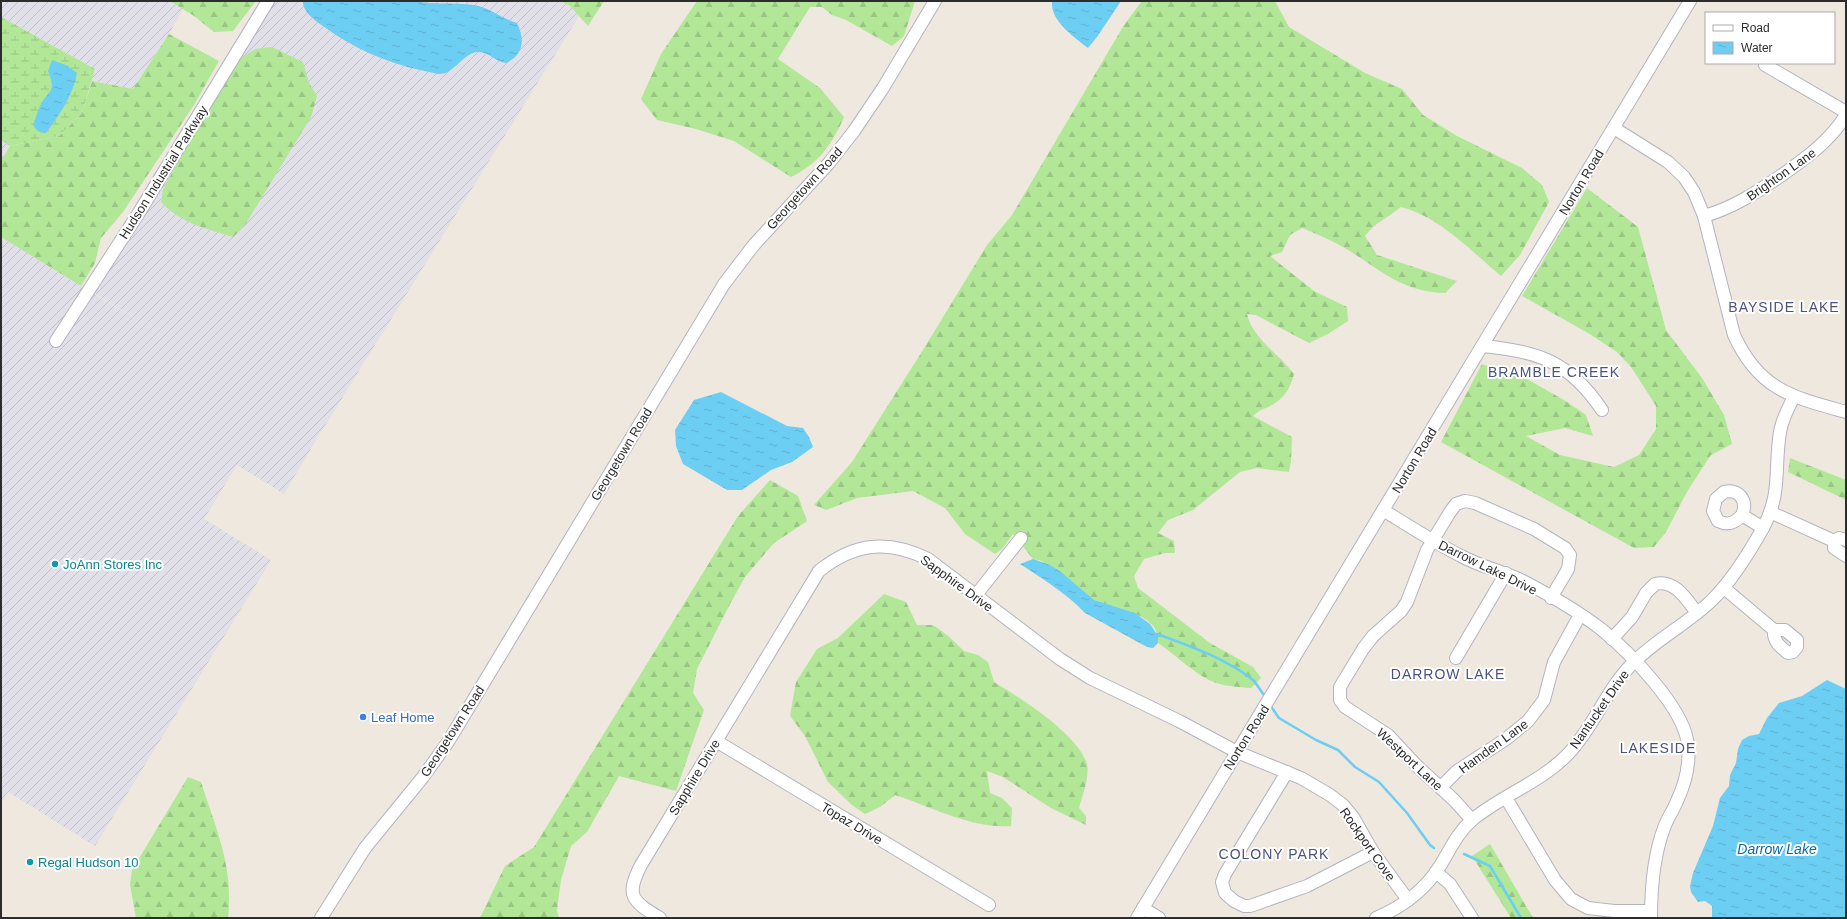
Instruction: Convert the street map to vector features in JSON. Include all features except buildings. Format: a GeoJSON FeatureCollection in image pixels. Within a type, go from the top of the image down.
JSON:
{"type":"FeatureCollection","features":[{"type":"Feature","properties":{"kind":"street","name":"Hudson Industrial Parkway"},"geometry":{"type":"LineString","coordinates":[[56,340],[140,211],[268,1]]}},
{"type":"Feature","properties":{"kind":"street","name":"Georgetown Road"},"geometry":{"type":"LineString","coordinates":[[321,918],[365,848],[423,777],[448,742],[724,284],[762,235],[829,163],[854,131],[883,88],[935,1]]}},
{"type":"Feature","properties":{"kind":"street","name":"Norton Road"},"geometry":{"type":"LineString","coordinates":[[1140,913],[1690,1]]}},
{"type":"Feature","properties":{"kind":"street"},"geometry":{"type":"LineString","coordinates":[[1765,65],[1846,114]]}},
{"type":"Feature","properties":{"kind":"street","name":"Brighton Lane"},"geometry":{"type":"LineString","coordinates":[[1704,216],[1721,211],[1739,203],[1807,157],[1831,136],[1846,114]]}},
{"type":"Feature","properties":{"kind":"street"},"geometry":{"type":"LineString","coordinates":[[1614,128],[1656,153],[1679,171],[1694,192],[1704,216],[1731,326],[1741,350],[1750,364],[1765,379],[1794,397],[1846,412]]}},
{"type":"Feature","properties":{"kind":"street"},"geometry":{"type":"LineString","coordinates":[[1483,346],[1534,354],[1553,362],[1581,382],[1602,410]]}},
{"type":"Feature","properties":{"kind":"street","name":"Nantucket Drive"},"geometry":{"type":"LineString","coordinates":[[1376,918],[1408,900],[1424,887],[1436,872],[1456,838],[1472,820],[1545,773],[1569,753],[1590,726],[1613,686],[1634,661],[1697,613],[1724,588],[1763,528],[1770,512],[1775,496],[1778,478],[1780,434],[1794,397]]}},
{"type":"Feature","properties":{"kind":"street"},"geometry":{"type":"LineString","coordinates":[[1433,540],[1452,508],[1461,502],[1475,503],[1534,528],[1565,548],[1570,555],[1568,569],[1551,598]]}},
{"type":"Feature","properties":{"kind":"street","name":"Darrow Lake Drive"},"geometry":{"type":"LineString","coordinates":[[1383,510],[1462,557],[1506,573],[1580,615],[1612,640],[1634,661],[1654,681],[1673,707],[1679,718],[1688,744],[1688,768],[1684,785],[1664,827],[1659,843],[1653,873],[1651,915]]}},
{"type":"Feature","properties":{"kind":"street"},"geometry":{"type":"LineString","coordinates":[[1770,512],[1840,541],[1834,548],[1846,556]]}},
{"type":"Feature","properties":{"kind":"street"},"geometry":{"type":"LineString","coordinates":[[1742,515],[1763,528]]}},
{"type":"Feature","properties":{"kind":"street"},"geometry":{"type":"LineString","coordinates":[[976,595],[1021,538]]}},
{"type":"Feature","properties":{"kind":"street","name":"Westport Lane"},"geometry":{"type":"LineString","coordinates":[[1433,540],[1421,563],[1413,589],[1407,602],[1396,615],[1373,636],[1343,682],[1339,695],[1342,704],[1388,735],[1472,820]]}},
{"type":"Feature","properties":{"kind":"street","name":"Sapphire Drive"},"geometry":{"type":"LineString","coordinates":[[660,918],[636,901],[633,895],[632,884],[641,865],[807,588],[819,571],[835,559],[857,549],[871,547],[895,547],[907,550],[938,566],[1060,660],[1090,678],[1179,720],[1237,752]]}},
{"type":"Feature","properties":{"kind":"street"},"geometry":{"type":"LineString","coordinates":[[1456,658],[1506,573]]}},
{"type":"Feature","properties":{"kind":"street"},"geometry":{"type":"LineString","coordinates":[[1612,640],[1632,617],[1646,593],[1655,584],[1668,584],[1677,590],[1697,613]]}},
{"type":"Feature","properties":{"kind":"street"},"geometry":{"type":"LineString","coordinates":[[1724,588],[1774,630]]}},
{"type":"Feature","properties":{"kind":"street","name":"Hamden Lane"},"geometry":{"type":"LineString","coordinates":[[1441,787],[1457,771],[1506,739],[1528,721],[1544,700],[1554,662],[1580,615]]}},
{"type":"Feature","properties":{"kind":"street","name":"Topaz Drive"},"geometry":{"type":"LineString","coordinates":[[716,740],[989,905]]}},
{"type":"Feature","properties":{"kind":"street","name":"Rockport Cove"},"geometry":{"type":"LineString","coordinates":[[1237,752],[1307,781],[1343,805],[1353,817],[1373,852],[1408,900]]}},
{"type":"Feature","properties":{"kind":"street"},"geometry":{"type":"LineString","coordinates":[[1287,772],[1225,874],[1222,886],[1227,896],[1244,906],[1253,905],[1307,886],[1373,852]]}},
{"type":"Feature","properties":{"kind":"street"},"geometry":{"type":"LineString","coordinates":[[1506,798],[1555,880],[1571,899],[1588,908],[1651,915]]}},
{"type":"Feature","properties":{"kind":"street"},"geometry":{"type":"LineString","coordinates":[[1436,872],[1450,884],[1472,918]]}},
{"type":"Feature","properties":{"kind":"street"},"geometry":{"type":"LineString","coordinates":[[1140,913],[1159,918]]}},
{"type":"Feature","properties":{"kind":"shaded area"},"geometry":{"type":"Polygon","coordinates":[[[1,1],[170,1],[183,9],[169,34],[133,89],[92,81],[10,146],[1,161],[1,1]]]}},
{"type":"Feature","properties":{"kind":"shaded area"},"geometry":{"type":"Polygon","coordinates":[[[268,1],[561,1],[570,6],[579,16],[284,494],[237,465],[204,519],[271,560],[95,846],[8,792],[1,803],[1,237],[168,339],[88,289],[268,1]]]}},
{"type":"Feature","properties":{"kind":"green space"},"geometry":{"type":"Polygon","coordinates":[[[170,1],[256,1],[233,31],[214,32],[194,16],[170,1]]]}},
{"type":"Feature","properties":{"kind":"green space"},"geometry":{"type":"Polygon","coordinates":[[[561,1],[604,1],[588,26],[570,6],[561,1]]]}},
{"type":"Feature","properties":{"kind":"green space"},"geometry":{"type":"Polygon","coordinates":[[[697,1],[915,1],[904,36],[892,46],[846,20],[832,15],[822,7],[810,7],[778,59],[820,88],[844,117],[823,153],[801,172],[791,177],[734,141],[696,129],[657,120],[641,99],[661,54],[697,1]]]}},
{"type":"Feature","properties":{"kind":"green space"},"geometry":{"type":"Polygon","coordinates":[[[1142,1],[1275,1],[1289,27],[1365,73],[1402,89],[1423,115],[1457,136],[1522,168],[1542,185],[1549,202],[1520,255],[1501,276],[1454,236],[1429,218],[1401,207],[1377,224],[1365,236],[1377,255],[1457,281],[1445,293],[1431,292],[1408,286],[1387,276],[1343,247],[1302,228],[1290,235],[1282,252],[1270,256],[1314,291],[1347,307],[1348,321],[1328,334],[1309,343],[1256,315],[1247,314],[1250,323],[1261,339],[1294,374],[1290,387],[1285,394],[1272,405],[1259,411],[1253,416],[1292,437],[1289,472],[1257,468],[1240,472],[1193,510],[1168,520],[1158,533],[1174,541],[1175,553],[1165,553],[1144,559],[1134,576],[1138,588],[1210,643],[1253,667],[1261,678],[1251,688],[1224,685],[1204,677],[1158,643],[1157,633],[1152,624],[1144,618],[1123,609],[1094,600],[1042,561],[1033,559],[1013,534],[1002,549],[995,554],[965,534],[945,508],[913,491],[857,498],[826,510],[814,505],[852,462],[987,245],[1012,215],[1124,25],[1142,1]]]}},
{"type":"Feature","properties":{"kind":"green space"},"geometry":{"type":"Polygon","coordinates":[[[1,17],[95,69],[82,113],[59,136],[10,146],[1,140],[1,17]]]}},
{"type":"Feature","properties":{"kind":"green space"},"geometry":{"type":"Polygon","coordinates":[[[169,34],[219,61],[194,105],[123,212],[101,238],[95,263],[81,286],[1,237],[1,161],[10,146],[59,136],[82,113],[92,81],[133,89],[169,34]]]}},
{"type":"Feature","properties":{"kind":"green space"},"geometry":{"type":"Polygon","coordinates":[[[272,47],[303,62],[309,83],[317,96],[311,117],[245,225],[233,237],[194,224],[168,209],[161,202],[163,189],[206,112],[240,59],[255,49],[272,47]]]}},
{"type":"Feature","properties":{"kind":"green space"},"geometry":{"type":"Polygon","coordinates":[[[1587,188],[1638,227],[1666,330],[1702,378],[1724,415],[1732,444],[1711,455],[1688,490],[1666,532],[1654,547],[1634,548],[1441,442],[1482,364],[1527,379],[1564,400],[1586,415],[1593,436],[1565,428],[1526,436],[1560,455],[1614,467],[1639,455],[1656,429],[1656,406],[1631,367],[1617,352],[1588,333],[1522,296],[1587,188]]]}},
{"type":"Feature","properties":{"kind":"green space"},"geometry":{"type":"Polygon","coordinates":[[[1790,458],[1846,480],[1846,500],[1788,472],[1790,458]]]}},
{"type":"Feature","properties":{"kind":"green space"},"geometry":{"type":"Polygon","coordinates":[[[770,480],[798,496],[807,521],[774,543],[745,577],[697,669],[693,693],[704,710],[676,791],[619,776],[587,832],[571,846],[561,880],[557,910],[559,918],[480,918],[505,866],[534,847],[738,516],[770,480]]]}},
{"type":"Feature","properties":{"kind":"green space"},"geometry":{"type":"Polygon","coordinates":[[[884,594],[906,602],[917,625],[933,625],[947,635],[964,651],[978,655],[988,662],[994,682],[1046,717],[1072,740],[1081,752],[1088,769],[1087,780],[1079,808],[1086,816],[1086,825],[1051,808],[1003,777],[987,771],[990,793],[1002,798],[1012,808],[1011,826],[996,826],[967,821],[895,795],[880,807],[865,814],[852,805],[828,782],[805,736],[790,716],[796,682],[817,649],[838,638],[884,594]]]}},
{"type":"Feature","properties":{"kind":"green space"},"geometry":{"type":"Polygon","coordinates":[[[188,777],[201,782],[218,832],[226,865],[228,882],[228,918],[136,918],[130,885],[132,870],[188,777]]]}},
{"type":"Feature","properties":{"kind":"green space"},"geometry":{"type":"Polygon","coordinates":[[[1490,844],[1533,918],[1511,918],[1472,856],[1490,844]]]}},
{"type":"Feature","properties":{"kind":"water"},"geometry":{"type":"Polygon","coordinates":[[[303,1],[415,1],[480,6],[517,23],[520,29],[522,41],[520,51],[512,60],[506,63],[499,61],[485,53],[477,52],[467,56],[449,71],[436,74],[394,63],[369,53],[346,41],[313,19],[303,5],[303,1]]]}},
{"type":"Feature","properties":{"kind":"water"},"geometry":{"type":"Polygon","coordinates":[[[1052,1],[1121,1],[1088,48],[1070,34],[1059,22],[1052,8],[1052,1]]]}},
{"type":"Feature","properties":{"kind":"water"},"geometry":{"type":"Polygon","coordinates":[[[52,60],[66,65],[77,73],[72,90],[65,105],[46,133],[42,133],[33,125],[41,104],[50,92],[52,86],[48,71],[52,60]]]}},
{"type":"Feature","properties":{"kind":"water"},"geometry":{"type":"Polygon","coordinates":[[[721,392],[787,426],[803,428],[813,447],[792,462],[771,470],[742,490],[727,490],[683,464],[676,446],[675,430],[694,400],[721,392]]]}},
{"type":"Feature","properties":{"kind":"water"},"geometry":{"type":"Polygon","coordinates":[[[1033,559],[1050,565],[1061,572],[1094,600],[1135,613],[1150,624],[1158,636],[1158,643],[1153,648],[1147,647],[1085,613],[1062,593],[1020,564],[1033,559]]]}},
{"type":"Feature","properties":{"kind":"water","name":"Darrow Lake"},"geometry":{"type":"Polygon","coordinates":[[[1827,680],[1846,689],[1846,918],[1712,918],[1712,906],[1705,901],[1698,902],[1691,892],[1690,886],[1693,873],[1713,826],[1720,798],[1729,786],[1730,775],[1736,763],[1738,749],[1742,740],[1749,736],[1759,734],[1767,718],[1779,703],[1802,696],[1827,680]]]}},
{"type":"Feature","properties":{"kind":"waterway"},"geometry":{"type":"LineString","coordinates":[[1157,634],[1207,653],[1231,665],[1253,680],[1264,695]]}},
{"type":"Feature","properties":{"kind":"waterway"},"geometry":{"type":"LineString","coordinates":[[1272,708],[1279,718],[1316,740],[1338,750],[1355,767],[1379,782],[1407,813],[1430,845],[1434,848]]}},
{"type":"Feature","properties":{"kind":"waterway"},"geometry":{"type":"LineString","coordinates":[[1464,854],[1490,866],[1521,918]]}},
{"type":"Feature","properties":{"kind":"place","name":"JoAnn Stores Inc"},"geometry":{"type":"Point","coordinates":[55,564]}},
{"type":"Feature","properties":{"kind":"place","name":"Leaf Home"},"geometry":{"type":"Point","coordinates":[363,717]}},
{"type":"Feature","properties":{"kind":"place","name":"Regal Hudson 10"},"geometry":{"type":"Point","coordinates":[30,862]}},
{"type":"Feature","properties":{"kind":"district","name":"BAYSIDE LAKE"},"geometry":{"type":"Point","coordinates":[1784,307]}},
{"type":"Feature","properties":{"kind":"district","name":"BRAMBLE CREEK"},"geometry":{"type":"Point","coordinates":[1554,372]}},
{"type":"Feature","properties":{"kind":"district","name":"DARROW LAKE"},"geometry":{"type":"Point","coordinates":[1448,674]}},
{"type":"Feature","properties":{"kind":"district","name":"LAKESIDE"},"geometry":{"type":"Point","coordinates":[1658,748]}},
{"type":"Feature","properties":{"kind":"district","name":"COLONY PARK"},"geometry":{"type":"Point","coordinates":[1274,854]}}]}
